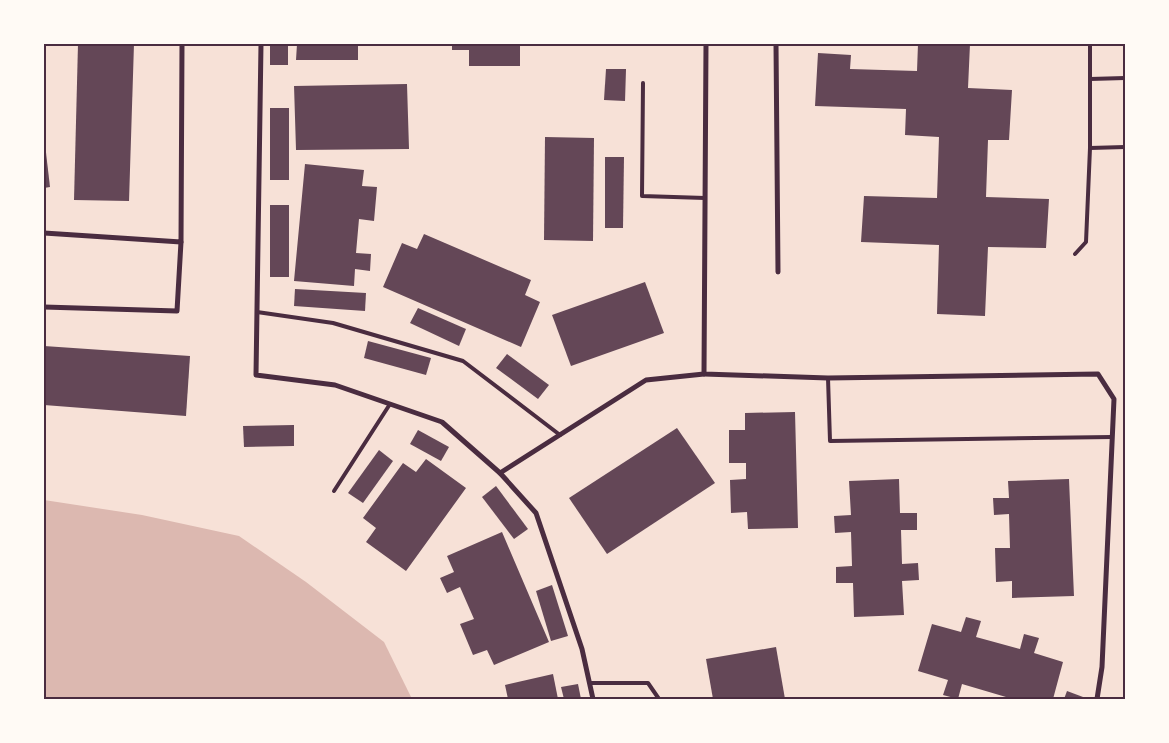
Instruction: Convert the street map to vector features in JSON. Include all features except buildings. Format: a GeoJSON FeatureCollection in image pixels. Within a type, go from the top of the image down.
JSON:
{"type":"FeatureCollection","features":[{"type":"Feature","properties":{"kind":"street"},"geometry":{"type":"LineString","coordinates":[[44,307],[177,311],[181,242],[182,44]]}},
{"type":"Feature","properties":{"kind":"street"},"geometry":{"type":"LineString","coordinates":[[261,44],[256,376],[335,385],[442,422],[500,473],[536,513],[582,649],[593,699]]}},
{"type":"Feature","properties":{"kind":"street"},"geometry":{"type":"LineString","coordinates":[[704,374],[706,44]]}},
{"type":"Feature","properties":{"kind":"street"},"geometry":{"type":"LineString","coordinates":[[776,44],[778,272]]}},
{"type":"Feature","properties":{"kind":"street"},"geometry":{"type":"LineString","coordinates":[[44,233],[181,242]]}},
{"type":"Feature","properties":{"kind":"street"},"geometry":{"type":"LineString","coordinates":[[500,473],[646,380],[704,374],[828,378],[1098,374],[1114,399],[1102,667],[1097,699]]}},
{"type":"Feature","properties":{"kind":"lane"},"geometry":{"type":"LineString","coordinates":[[1075,254],[1086,242],[1090,148],[1090,44]]}},
{"type":"Feature","properties":{"kind":"lane"},"geometry":{"type":"LineString","coordinates":[[1090,80],[1125,78]]}},
{"type":"Feature","properties":{"kind":"lane"},"geometry":{"type":"LineString","coordinates":[[643,83],[642,196],[705,198]]}},
{"type":"Feature","properties":{"kind":"lane"},"geometry":{"type":"LineString","coordinates":[[1090,148],[1125,147]]}},
{"type":"Feature","properties":{"kind":"lane"},"geometry":{"type":"LineString","coordinates":[[257,312],[333,323],[463,361],[560,435]]}},
{"type":"Feature","properties":{"kind":"lane"},"geometry":{"type":"LineString","coordinates":[[828,378],[830,441],[1112,436]]}},
{"type":"Feature","properties":{"kind":"lane"},"geometry":{"type":"LineString","coordinates":[[334,491],[390,404]]}},
{"type":"Feature","properties":{"kind":"lane"},"geometry":{"type":"LineString","coordinates":[[590,683],[648,683],[659,699]]}},
{"type":"Feature","properties":{"kind":"shaded area"},"geometry":{"type":"Polygon","coordinates":[[[44,500],[142,515],[239,536],[306,582],[384,642],[412,699],[44,699],[44,500]]]}}]}
